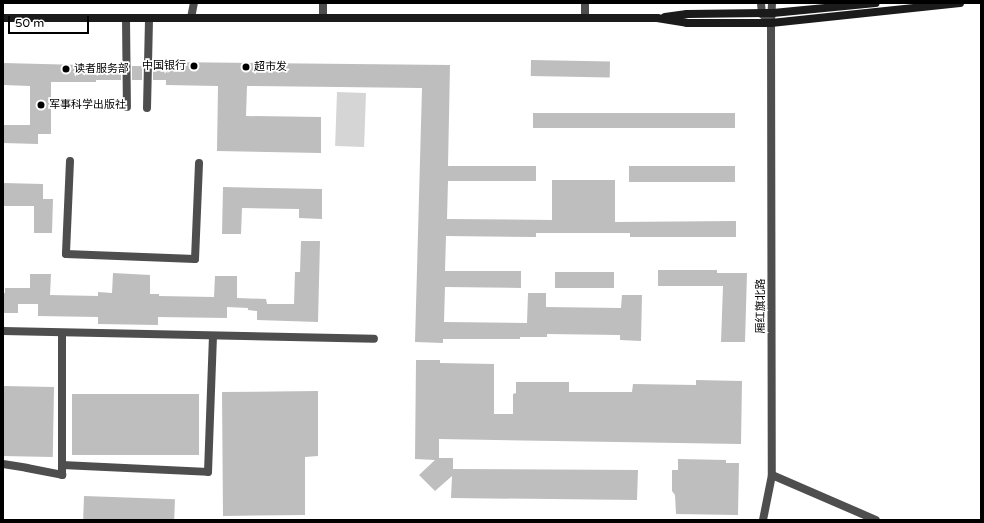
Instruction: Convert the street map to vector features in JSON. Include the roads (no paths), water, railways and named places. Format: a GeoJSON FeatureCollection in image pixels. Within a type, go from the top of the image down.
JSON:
{"type":"FeatureCollection","features":[{"type":"Feature","properties":{"kind":"street"},"geometry":{"type":"LineString","coordinates":[[191,18],[194,3]]}},
{"type":"Feature","properties":{"kind":"street"},"geometry":{"type":"LineString","coordinates":[[323,3],[323,18]]}},
{"type":"Feature","properties":{"kind":"street"},"geometry":{"type":"LineString","coordinates":[[585,3],[585,18]]}},
{"type":"Feature","properties":{"kind":"street"},"geometry":{"type":"LineString","coordinates":[[761,3],[762,14],[771,23]]}},
{"type":"Feature","properties":{"kind":"street","name":"厢红旗北路"},"geometry":{"type":"LineString","coordinates":[[763,520],[772,475],[772,3]]}},
{"type":"Feature","properties":{"kind":"street"},"geometry":{"type":"LineString","coordinates":[[3,18],[657,18],[687,14],[762,14],[876,3]]}},
{"type":"Feature","properties":{"kind":"street"},"geometry":{"type":"LineString","coordinates":[[657,18],[687,23],[771,23],[960,3]]}},
{"type":"Feature","properties":{"kind":"street"},"geometry":{"type":"LineString","coordinates":[[126,18],[127,107]]}},
{"type":"Feature","properties":{"kind":"street"},"geometry":{"type":"LineString","coordinates":[[147,108],[149,18]]}},
{"type":"Feature","properties":{"kind":"street"},"geometry":{"type":"LineString","coordinates":[[70,161],[66,254],[195,259],[200,163]]}},
{"type":"Feature","properties":{"kind":"street"},"geometry":{"type":"LineString","coordinates":[[3,331],[374,339]]}},
{"type":"Feature","properties":{"kind":"street"},"geometry":{"type":"LineString","coordinates":[[3,464],[62,476],[62,333]]}},
{"type":"Feature","properties":{"kind":"street"},"geometry":{"type":"LineString","coordinates":[[62,465],[208,472],[213,336]]}},
{"type":"Feature","properties":{"kind":"street"},"geometry":{"type":"LineString","coordinates":[[772,475],[876,520]]}},
{"type":"Feature","properties":{"kind":"place","name":"中国银行"},"geometry":{"type":"Point","coordinates":[194,66]}},
{"type":"Feature","properties":{"kind":"place","name":"超市发"},"geometry":{"type":"Point","coordinates":[246,67]}},
{"type":"Feature","properties":{"kind":"place","name":"读者服务部"},"geometry":{"type":"Point","coordinates":[66,69]}},
{"type":"Feature","properties":{"kind":"place","name":"军事科学出版社"},"geometry":{"type":"Point","coordinates":[41,105]}}]}
